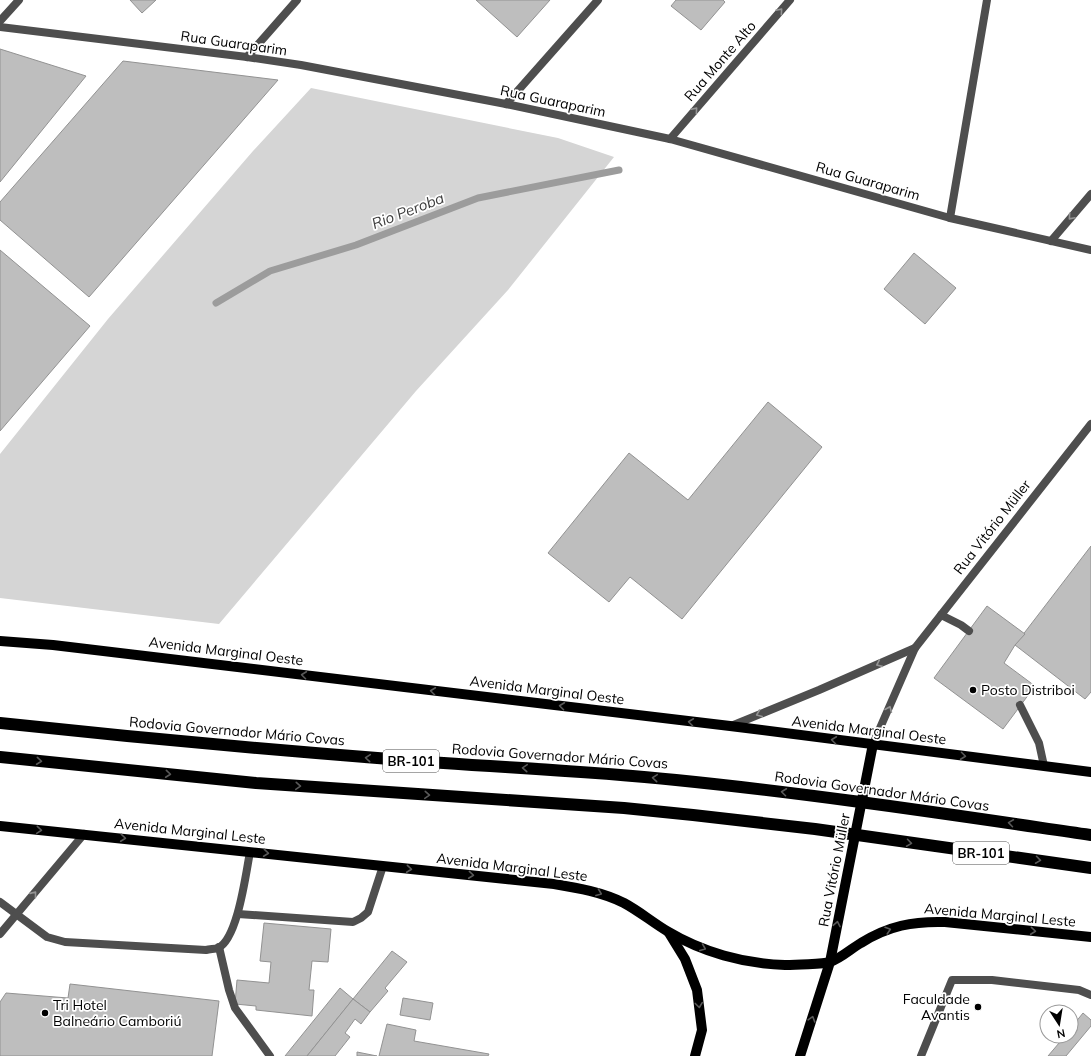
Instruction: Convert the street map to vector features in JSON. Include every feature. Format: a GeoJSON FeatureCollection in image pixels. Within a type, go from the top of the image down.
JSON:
{"type":"FeatureCollection","features":[{"type":"Feature","properties":{"kind":"highway","name":"Rodovia Governador Mário Covas"},"geometry":{"type":"LineString","coordinates":[[0,723],[230,746],[392,760],[613,774],[676,780],[823,797],[1091,835]]}},
{"type":"Feature","properties":{"kind":"highway","name":"BR-101"},"geometry":{"type":"LineString","coordinates":[[0,757],[256,783],[624,808],[694,815],[871,837],[1091,868]]}},
{"type":"Feature","properties":{"kind":"main road","name":"Avenida Marginal Oeste"},"geometry":{"type":"LineString","coordinates":[[0,641],[53,644],[730,726],[1091,772]]}},
{"type":"Feature","properties":{"kind":"main road","name":"Rua Vitório Müller"},"geometry":{"type":"LineString","coordinates":[[800,1056],[830,962],[873,744]]}},
{"type":"Feature","properties":{"kind":"main road","name":"Avenida Marginal Leste"},"geometry":{"type":"LineString","coordinates":[[0,826],[554,884],[591,890],[624,903],[668,932],[684,940],[714,953],[744,961],[785,965],[830,962],[882,932],[905,924],[924,922],[944,922],[1091,937]]}},
{"type":"Feature","properties":{"kind":"main road"},"geometry":{"type":"LineString","coordinates":[[668,932],[685,959],[697,990],[702,1030],[695,1056]]}},
{"type":"Feature","properties":{"kind":"street"},"geometry":{"type":"LineString","coordinates":[[0,21],[19,0]]}},
{"type":"Feature","properties":{"kind":"street"},"geometry":{"type":"LineString","coordinates":[[247,57],[297,0]]}},
{"type":"Feature","properties":{"kind":"street"},"geometry":{"type":"LineString","coordinates":[[506,104],[598,0]]}},
{"type":"Feature","properties":{"kind":"street","name":"Rua Monte Alto"},"geometry":{"type":"LineString","coordinates":[[670,139],[790,0]]}},
{"type":"Feature","properties":{"kind":"street"},"geometry":{"type":"LineString","coordinates":[[950,218],[987,0]]}},
{"type":"Feature","properties":{"kind":"street","name":"Rua Guaraparim"},"geometry":{"type":"LineString","coordinates":[[0,27],[301,65],[506,104],[670,139],[950,218],[1091,250]]}},
{"type":"Feature","properties":{"kind":"street"},"geometry":{"type":"LineString","coordinates":[[1051,241],[1091,194]]}},
{"type":"Feature","properties":{"kind":"street","name":"Rua Vitório Müller"},"geometry":{"type":"LineString","coordinates":[[873,744],[915,648],[1091,424]]}},
{"type":"Feature","properties":{"kind":"street"},"geometry":{"type":"LineString","coordinates":[[941,615],[961,625],[969,631]]}},
{"type":"Feature","properties":{"kind":"street","name":"Rua Vitório Müller"},"geometry":{"type":"LineString","coordinates":[[730,726],[819,690],[915,648]]}},
{"type":"Feature","properties":{"kind":"street"},"geometry":{"type":"LineString","coordinates":[[1020,704],[1039,743],[1044,766]]}},
{"type":"Feature","properties":{"kind":"street"},"geometry":{"type":"LineString","coordinates":[[0,934],[84,834]]}},
{"type":"Feature","properties":{"kind":"street"},"geometry":{"type":"LineString","coordinates":[[0,902],[47,936],[65,942],[206,950],[220,948],[229,936],[238,914],[250,852]]}},
{"type":"Feature","properties":{"kind":"street"},"geometry":{"type":"LineString","coordinates":[[238,914],[353,922],[368,912],[383,866]]}},
{"type":"Feature","properties":{"kind":"street"},"geometry":{"type":"LineString","coordinates":[[220,948],[229,990],[235,1008],[270,1056]]}},
{"type":"Feature","properties":{"kind":"street"},"geometry":{"type":"LineString","coordinates":[[921,1056],[952,980],[992,980],[1079,990],[1091,989]]}},
{"type":"Feature","properties":{"kind":"street"},"geometry":{"type":"LineString","coordinates":[[1079,990],[1091,995]]}},
{"type":"Feature","properties":{"kind":"shaded area"},"geometry":{"type":"Polygon","coordinates":[[[311,88],[558,138],[614,157],[508,290],[416,391],[219,624],[0,598],[0,454],[108,319],[253,151],[311,88]]]}},
{"type":"Feature","properties":{"kind":"building"},"geometry":{"type":"Polygon","coordinates":[[[130,0],[156,0],[142,13],[130,0]]]}},
{"type":"Feature","properties":{"kind":"building"},"geometry":{"type":"Polygon","coordinates":[[[476,0],[550,0],[517,37],[476,0]]]}},
{"type":"Feature","properties":{"kind":"building"},"geometry":{"type":"Polygon","coordinates":[[[676,0],[723,0],[725,2],[701,30],[671,6],[676,0]]]}},
{"type":"Feature","properties":{"kind":"building"},"geometry":{"type":"Polygon","coordinates":[[[0,49],[86,76],[0,182],[0,49]]]}},
{"type":"Feature","properties":{"kind":"building"},"geometry":{"type":"Polygon","coordinates":[[[123,61],[278,80],[89,297],[0,220],[0,202],[123,61]]]}},
{"type":"Feature","properties":{"kind":"building"},"geometry":{"type":"Polygon","coordinates":[[[0,250],[90,326],[0,431],[0,250]]]}},
{"type":"Feature","properties":{"kind":"building"},"geometry":{"type":"Polygon","coordinates":[[[914,253],[956,288],[925,324],[884,289],[914,253]]]}},
{"type":"Feature","properties":{"kind":"building"},"geometry":{"type":"Polygon","coordinates":[[[768,402],[822,447],[682,619],[630,577],[609,602],[548,553],[629,453],[688,500],[768,402]]]}},
{"type":"Feature","properties":{"kind":"building"},"geometry":{"type":"Polygon","coordinates":[[[1091,546],[1091,692],[1085,699],[1015,645],[1091,546]]]}},
{"type":"Feature","properties":{"kind":"building"},"geometry":{"type":"Polygon","coordinates":[[[987,606],[1025,634],[1015,645],[1004,663],[1035,686],[1003,729],[934,678],[987,606]]]}},
{"type":"Feature","properties":{"kind":"building"},"geometry":{"type":"Polygon","coordinates":[[[264,923],[331,929],[328,962],[312,961],[309,990],[314,990],[312,1016],[256,1010],[256,1006],[235,1004],[237,980],[269,983],[271,962],[260,961],[264,923]]]}},
{"type":"Feature","properties":{"kind":"building"},"geometry":{"type":"Polygon","coordinates":[[[392,951],[407,962],[385,988],[388,991],[370,1012],[353,999],[392,951]]]}},
{"type":"Feature","properties":{"kind":"building"},"geometry":{"type":"Polygon","coordinates":[[[70,984],[219,1001],[212,1056],[0,1056],[0,1002],[6,993],[68,998],[70,984]]]}},
{"type":"Feature","properties":{"kind":"building"},"geometry":{"type":"Polygon","coordinates":[[[340,988],[353,999],[307,1056],[285,1056],[340,988]]]}},
{"type":"Feature","properties":{"kind":"building"},"geometry":{"type":"Polygon","coordinates":[[[403,998],[433,1003],[430,1020],[400,1015],[403,998]]]}},
{"type":"Feature","properties":{"kind":"building"},"geometry":{"type":"Polygon","coordinates":[[[353,999],[370,1012],[361,1024],[355,1019],[345,1033],[350,1037],[335,1056],[307,1056],[353,999]]]}},
{"type":"Feature","properties":{"kind":"building"},"geometry":{"type":"Polygon","coordinates":[[[1083,1013],[1091,1020],[1091,1026],[1079,1040],[1079,1018],[1083,1013]]]}},
{"type":"Feature","properties":{"kind":"building"},"geometry":{"type":"Polygon","coordinates":[[[387,1024],[416,1030],[414,1041],[489,1054],[488,1056],[379,1056],[387,1024]]]}},
{"type":"Feature","properties":{"kind":"building"},"geometry":{"type":"Polygon","coordinates":[[[1058,1044],[1076,1044],[1066,1056],[1048,1056],[1058,1044]]]}},
{"type":"Feature","properties":{"kind":"building"},"geometry":{"type":"Polygon","coordinates":[[[357,1052],[377,1056],[357,1056],[357,1052]]]}},
{"type":"Feature","properties":{"kind":"waterway","name":"Rio Peroba"},"geometry":{"type":"LineString","coordinates":[[216,303],[270,271],[356,245],[478,198],[619,170]]}},
{"type":"Feature","properties":{"kind":"place","name":"Posto Distriboi"},"geometry":{"type":"Point","coordinates":[973,690]}},
{"type":"Feature","properties":{"kind":"place","name":"Faculdade Avantis"},"geometry":{"type":"Point","coordinates":[978,1007]}},
{"type":"Feature","properties":{"kind":"place","name":"Tri Hotel Balneário Camboriú"},"geometry":{"type":"Point","coordinates":[45,1013]}}]}
